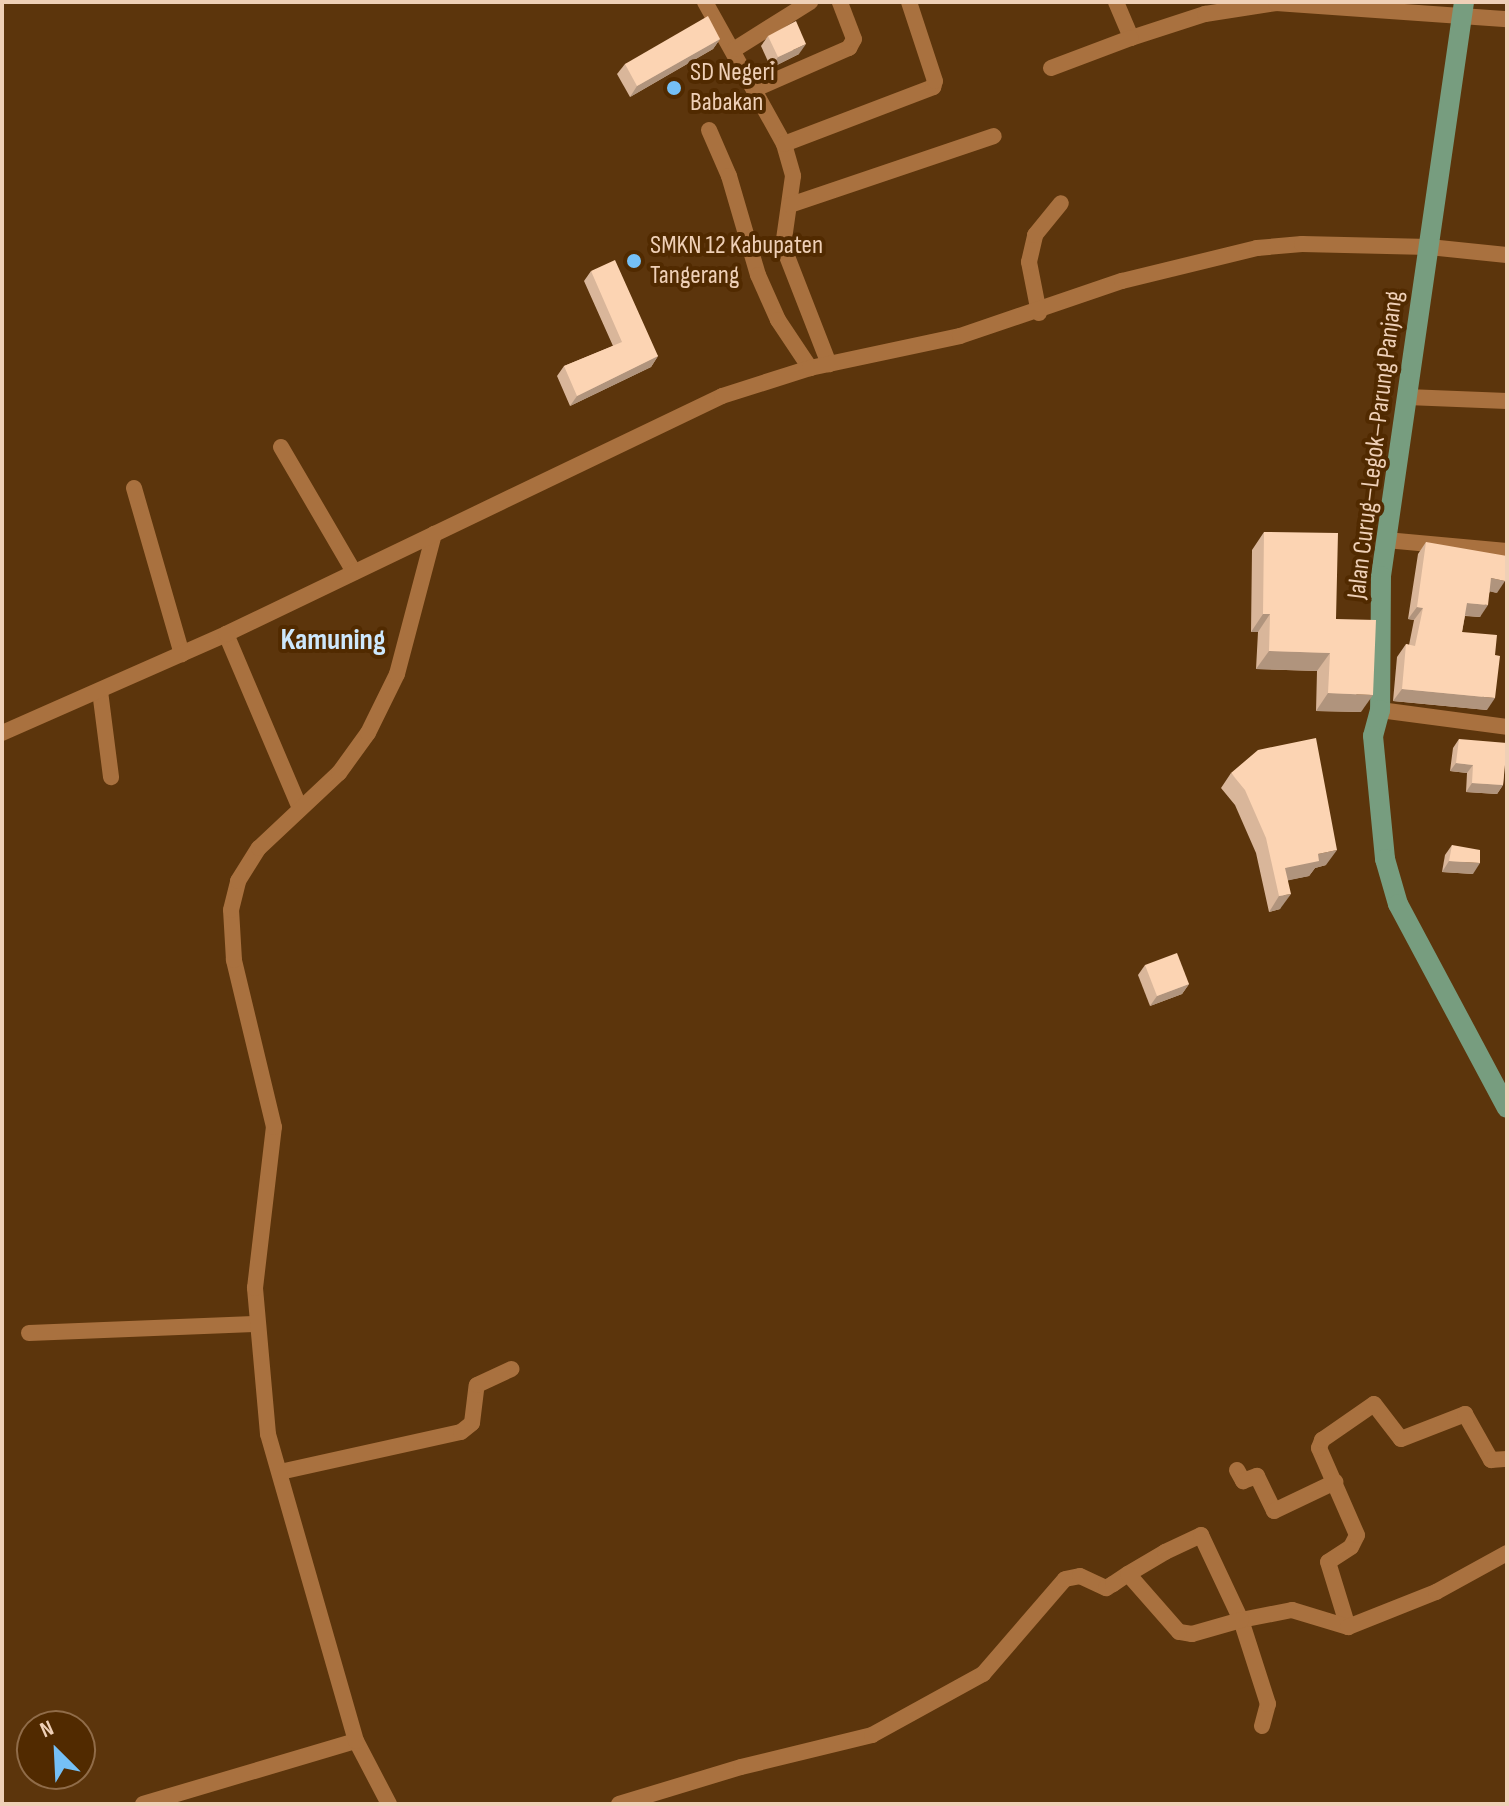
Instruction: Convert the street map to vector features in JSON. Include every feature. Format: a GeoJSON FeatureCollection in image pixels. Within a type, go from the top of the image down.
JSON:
{"type":"FeatureCollection","features":[{"type":"Feature","properties":{"kind":"main road","name":"Jalan Curug–Legok–Parung Panjang"},"geometry":{"type":"LineString","coordinates":[[1463,9],[1386,540],[1380,710],[1375,762],[1385,859],[1398,904],[1507,1108]]}},
{"type":"Feature","properties":{"kind":"street"},"geometry":{"type":"LineString","coordinates":[[705,2],[735,49],[784,144],[793,176],[783,246],[829,364]]}},
{"type":"Feature","properties":{"kind":"street"},"geometry":{"type":"LineString","coordinates":[[735,49],[810,2]]}},
{"type":"Feature","properties":{"kind":"street"},"geometry":{"type":"LineString","coordinates":[[755,89],[849,48],[854,39],[840,2]]}},
{"type":"Feature","properties":{"kind":"street"},"geometry":{"type":"LineString","coordinates":[[784,144],[933,87],[935,81],[909,2]]}},
{"type":"Feature","properties":{"kind":"street"},"geometry":{"type":"LineString","coordinates":[[1116,2],[1131,38]]}},
{"type":"Feature","properties":{"kind":"street"},"geometry":{"type":"LineString","coordinates":[[1051,68],[1223,6],[1276,3],[1463,9],[1507,19]]}},
{"type":"Feature","properties":{"kind":"street"},"geometry":{"type":"LineString","coordinates":[[709,130],[729,176],[758,275],[784,330],[810,368]]}},
{"type":"Feature","properties":{"kind":"street"},"geometry":{"type":"LineString","coordinates":[[790,205],[994,136]]}},
{"type":"Feature","properties":{"kind":"street"},"geometry":{"type":"LineString","coordinates":[[1039,313],[1029,262],[1035,235],[1061,203]]}},
{"type":"Feature","properties":{"kind":"street"},"geometry":{"type":"LineString","coordinates":[[2,733],[226,634],[539,480],[722,396],[810,368],[960,336],[1039,313],[1122,281],[1257,248],[1302,244],[1429,247],[1507,255]]}},
{"type":"Feature","properties":{"kind":"street"},"geometry":{"type":"LineString","coordinates":[[1407,397],[1507,401]]}},
{"type":"Feature","properties":{"kind":"street"},"geometry":{"type":"LineString","coordinates":[[281,447],[354,572]]}},
{"type":"Feature","properties":{"kind":"street"},"geometry":{"type":"LineString","coordinates":[[134,488],[182,654]]}},
{"type":"Feature","properties":{"kind":"street"},"geometry":{"type":"LineString","coordinates":[[389,1804],[356,1741],[268,1434],[254,1324],[274,1127],[234,960],[231,910],[247,864],[300,808],[339,773],[368,733],[397,674],[434,534]]}},
{"type":"Feature","properties":{"kind":"street"},"geometry":{"type":"LineString","coordinates":[[1386,540],[1507,551]]}},
{"type":"Feature","properties":{"kind":"street"},"geometry":{"type":"LineString","coordinates":[[226,634],[300,808]]}},
{"type":"Feature","properties":{"kind":"street"},"geometry":{"type":"LineString","coordinates":[[100,691],[111,777]]}},
{"type":"Feature","properties":{"kind":"street"},"geometry":{"type":"LineString","coordinates":[[1380,710],[1507,727]]}},
{"type":"Feature","properties":{"kind":"street"},"geometry":{"type":"LineString","coordinates":[[29,1333],[254,1324]]}},
{"type":"Feature","properties":{"kind":"street"},"geometry":{"type":"LineString","coordinates":[[280,1472],[461,1432],[472,1423],[477,1385],[512,1369]]}},
{"type":"Feature","properties":{"kind":"street"},"geometry":{"type":"LineString","coordinates":[[1348,1627],[1328,1562],[1351,1547],[1357,1535],[1320,1444],[1372,1404],[1401,1439],[1465,1414],[1491,1460],[1507,1459]]}},
{"type":"Feature","properties":{"kind":"street"},"geometry":{"type":"LineString","coordinates":[[1237,1470],[1243,1481],[1257,1476],[1274,1511],[1335,1482]]}},
{"type":"Feature","properties":{"kind":"street"},"geometry":{"type":"LineString","coordinates":[[619,1804],[741,1767],[872,1735],[983,1674],[1065,1579],[1080,1576],[1101,1589],[1201,1535],[1241,1620],[1268,1704],[1262,1726]]}},
{"type":"Feature","properties":{"kind":"street"},"geometry":{"type":"LineString","coordinates":[[1128,1574],[1179,1632],[1192,1634],[1292,1610],[1348,1627],[1436,1592],[1507,1553]]}},
{"type":"Feature","properties":{"kind":"street"},"geometry":{"type":"LineString","coordinates":[[143,1804],[356,1741]]}},
{"type":"Feature","properties":{"kind":"building"},"geometry":{"type":"Polygon","coordinates":[[[708,16],[720,39],[637,86],[625,64],[708,16]]]}},
{"type":"Feature","properties":{"kind":"building"},"geometry":{"type":"Polygon","coordinates":[[[796,21],[806,44],[778,57],[768,36],[796,21]]]}},
{"type":"Feature","properties":{"kind":"building"},"geometry":{"type":"Polygon","coordinates":[[[615,260],[658,356],[577,396],[564,366],[622,342],[591,271],[615,260]]]}},
{"type":"Feature","properties":{"kind":"building"},"geometry":{"type":"Polygon","coordinates":[[[1264,532],[1338,533],[1336,619],[1376,620],[1373,695],[1328,693],[1330,653],[1269,651],[1270,614],[1263,614],[1264,532]]]}},
{"type":"Feature","properties":{"kind":"building"},"geometry":{"type":"Polygon","coordinates":[[[1426,542],[1507,556],[1505,581],[1491,578],[1488,605],[1467,603],[1462,632],[1497,635],[1495,655],[1500,656],[1495,698],[1402,689],[1406,644],[1415,646],[1423,608],[1417,607],[1426,542]]]}},
{"type":"Feature","properties":{"kind":"building"},"geometry":{"type":"Polygon","coordinates":[[[1316,738],[1337,850],[1318,854],[1319,861],[1285,868],[1291,894],[1279,896],[1266,838],[1245,790],[1231,773],[1258,750],[1316,738]]]}},
{"type":"Feature","properties":{"kind":"building"},"geometry":{"type":"Polygon","coordinates":[[[1459,739],[1507,743],[1503,785],[1472,783],[1473,765],[1456,763],[1459,739]]]}},
{"type":"Feature","properties":{"kind":"building"},"geometry":{"type":"Polygon","coordinates":[[[1452,845],[1480,850],[1480,863],[1449,861],[1452,845]]]}},
{"type":"Feature","properties":{"kind":"building"},"geometry":{"type":"Polygon","coordinates":[[[1177,953],[1189,984],[1157,996],[1145,965],[1177,953]]]}},
{"type":"Feature","properties":{"kind":"place","name":"SD Negeri Babakan"},"geometry":{"type":"Point","coordinates":[674,88]}},
{"type":"Feature","properties":{"kind":"place","name":"SMKN 12 Kabupaten Tangerang"},"geometry":{"type":"Point","coordinates":[634,261]}},
{"type":"Feature","properties":{"kind":"district","name":"Kamuning"},"geometry":{"type":"Point","coordinates":[333,640]}}]}
